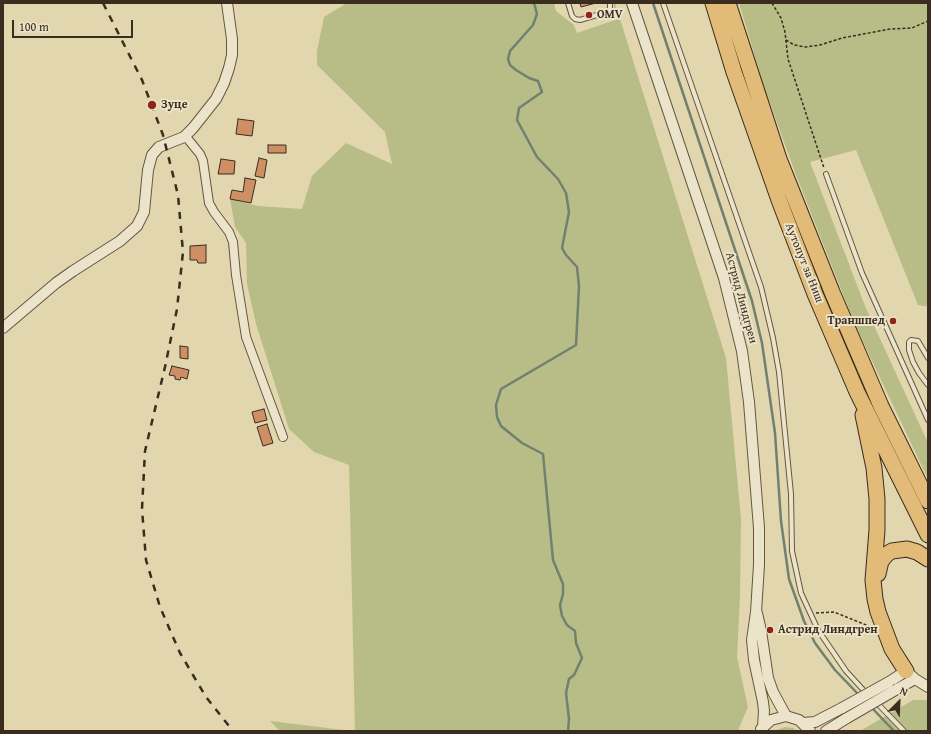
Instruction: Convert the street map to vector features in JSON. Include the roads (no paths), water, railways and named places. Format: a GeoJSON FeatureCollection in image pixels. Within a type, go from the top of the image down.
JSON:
{"type":"FeatureCollection","features":[{"type":"Feature","properties":{"kind":"highway","name":"Аутопут за Ниш"},"geometry":{"type":"LineString","coordinates":[[712,3],[734,72],[779,200],[815,294],[857,392],[928,535]]}},
{"type":"Feature","properties":{"kind":"highway","name":"Аутопут за Ниш"},"geometry":{"type":"LineString","coordinates":[[728,3],[779,159],[826,279],[881,406],[928,501]]}},
{"type":"Feature","properties":{"kind":"highway"},"geometry":{"type":"LineString","coordinates":[[857,392],[865,421],[874,468],[877,499],[877,530],[873,580],[875,599],[878,612],[892,649],[908,673]]}},
{"type":"Feature","properties":{"kind":"highway"},"geometry":{"type":"LineString","coordinates":[[908,673],[880,593],[878,570],[881,561],[887,554],[898,549],[914,550],[928,559]]}},
{"type":"Feature","properties":{"kind":"street"},"geometry":{"type":"LineString","coordinates":[[3,328],[63,278],[120,242],[137,226],[144,212],[148,170],[152,155],[159,147],[184,137],[193,128],[216,99],[229,68],[232,55],[232,39],[227,3]]}},
{"type":"Feature","properties":{"kind":"street","name":"Астрид Линдгрен"},"geometry":{"type":"LineString","coordinates":[[632,3],[724,278],[742,351],[749,402],[759,528],[759,564],[756,612],[752,640],[754,660],[763,702],[761,729]]}},
{"type":"Feature","properties":{"kind":"street"},"geometry":{"type":"LineString","coordinates":[[184,137],[187,138],[200,154],[203,161],[209,203],[214,212],[230,232],[233,242],[236,275],[246,337],[283,437]]}},
{"type":"Feature","properties":{"kind":"street","name":"Астрид Линдгрен"},"geometry":{"type":"LineString","coordinates":[[756,612],[761,630],[768,678],[773,692],[786,716]]}},
{"type":"Feature","properties":{"kind":"street"},"geometry":{"type":"LineString","coordinates":[[803,723],[815,722],[908,673]]}},
{"type":"Feature","properties":{"kind":"street"},"geometry":{"type":"LineString","coordinates":[[908,673],[928,687]]}},
{"type":"Feature","properties":{"kind":"street"},"geometry":{"type":"LineString","coordinates":[[826,731],[897,689],[908,673]]}},
{"type":"Feature","properties":{"kind":"street"},"geometry":{"type":"LineString","coordinates":[[761,729],[771,720],[786,716],[795,718],[803,723],[810,731]]}},
{"type":"Feature","properties":{"kind":"lane"},"geometry":{"type":"LineString","coordinates":[[568,3],[572,16],[575,19],[580,20],[607,12],[610,8],[610,3]]}},
{"type":"Feature","properties":{"kind":"lane"},"geometry":{"type":"LineString","coordinates":[[663,3],[761,287],[773,338],[779,372],[791,494],[792,551],[801,593],[818,630],[846,671],[904,731]]}},
{"type":"Feature","properties":{"kind":"lane"},"geometry":{"type":"LineString","coordinates":[[826,174],[862,273],[928,420]]}},
{"type":"Feature","properties":{"kind":"lane"},"geometry":{"type":"LineString","coordinates":[[928,358],[918,341],[911,340],[909,342],[909,350],[913,362],[928,385]]}},
{"type":"Feature","properties":{"kind":"waterway"},"geometry":{"type":"LineString","coordinates":[[534,3],[537,14],[533,25],[510,51],[508,59],[510,65],[516,70],[529,78],[538,81],[542,92],[519,108],[517,120],[537,157],[558,179],[566,193],[569,212],[562,248],[577,267],[579,286],[576,345],[501,389],[496,405],[497,417],[501,426],[522,443],[543,454],[553,560],[563,584],[563,594],[560,605],[562,616],[567,625],[575,631],[576,643],[582,658],[574,675],[569,679],[566,693],[569,719],[568,731]]}},
{"type":"Feature","properties":{"kind":"waterway"},"geometry":{"type":"LineString","coordinates":[[653,3],[752,301],[762,343],[775,433],[781,521],[789,579],[804,621],[815,643],[835,670],[859,695]]}},
{"type":"Feature","properties":{"kind":"waterway"},"geometry":{"type":"LineString","coordinates":[[871,707],[894,731]]}},
{"type":"Feature","properties":{"kind":"railway"},"geometry":{"type":"LineString","coordinates":[[103,3],[142,80],[163,135],[178,195],[183,252],[177,309],[145,451],[142,509],[146,560],[160,607],[180,653],[206,697],[233,731]]}},
{"type":"Feature","properties":{"kind":"place","name":"OMV"},"geometry":{"type":"Point","coordinates":[589,15]}},
{"type":"Feature","properties":{"kind":"place","name":"Зуце"},"geometry":{"type":"Point","coordinates":[152,105]}},
{"type":"Feature","properties":{"kind":"place","name":"Траншпед"},"geometry":{"type":"Point","coordinates":[893,321]}},
{"type":"Feature","properties":{"kind":"place","name":"Астрид Линдгрен"},"geometry":{"type":"Point","coordinates":[770,630]}}]}
